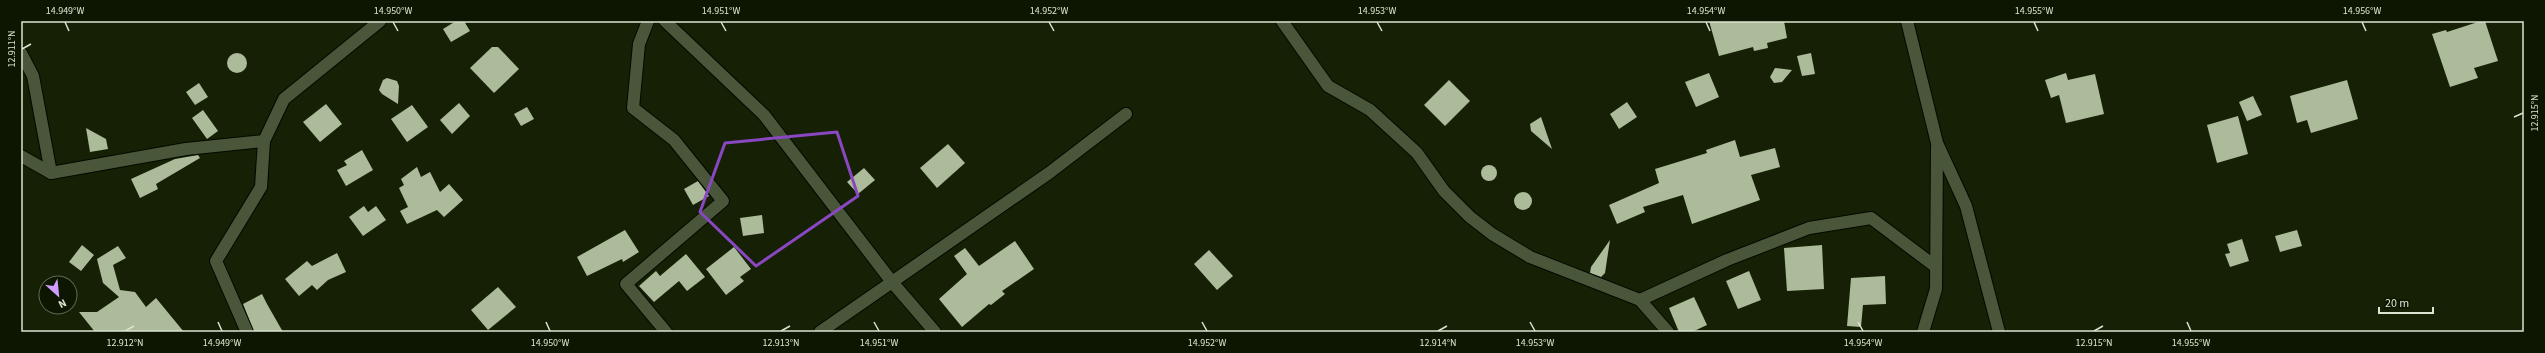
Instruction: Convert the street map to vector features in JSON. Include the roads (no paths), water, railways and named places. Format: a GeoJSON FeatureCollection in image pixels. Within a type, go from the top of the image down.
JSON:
{"type":"FeatureCollection","features":[{"type":"Feature","properties":{"kind":"street"},"geometry":{"type":"LineString","coordinates":[[247,332],[216,261],[261,187],[264,141],[284,99],[380,21]]}},
{"type":"Feature","properties":{"kind":"street"},"geometry":{"type":"LineString","coordinates":[[648,21],[640,44],[633,108],[674,140],[723,201],[626,284],[666,332]]}},
{"type":"Feature","properties":{"kind":"street"},"geometry":{"type":"LineString","coordinates":[[665,21],[764,115],[892,282],[935,332]]}},
{"type":"Feature","properties":{"kind":"street"},"geometry":{"type":"LineString","coordinates":[[1282,21],[1328,86],[1370,110],[1417,153],[1444,191],[1459,208],[1492,234],[1530,257],[1640,300],[1668,332]]}},
{"type":"Feature","properties":{"kind":"street"},"geometry":{"type":"LineString","coordinates":[[1907,21],[1937,143],[1966,206],[1999,332]]}},
{"type":"Feature","properties":{"kind":"street"},"geometry":{"type":"LineString","coordinates":[[21,53],[33,76],[51,173]]}},
{"type":"Feature","properties":{"kind":"street"},"geometry":{"type":"LineString","coordinates":[[820,332],[1049,173],[1126,114]]}},
{"type":"Feature","properties":{"kind":"street"},"geometry":{"type":"LineString","coordinates":[[21,156],[51,173],[186,149],[264,141]]}},
{"type":"Feature","properties":{"kind":"street"},"geometry":{"type":"LineString","coordinates":[[1923,332],[1936,288],[1937,143]]}},
{"type":"Feature","properties":{"kind":"street"},"geometry":{"type":"LineString","coordinates":[[1640,300],[1726,260],[1809,228],[1871,218],[1936,267]]}}]}
